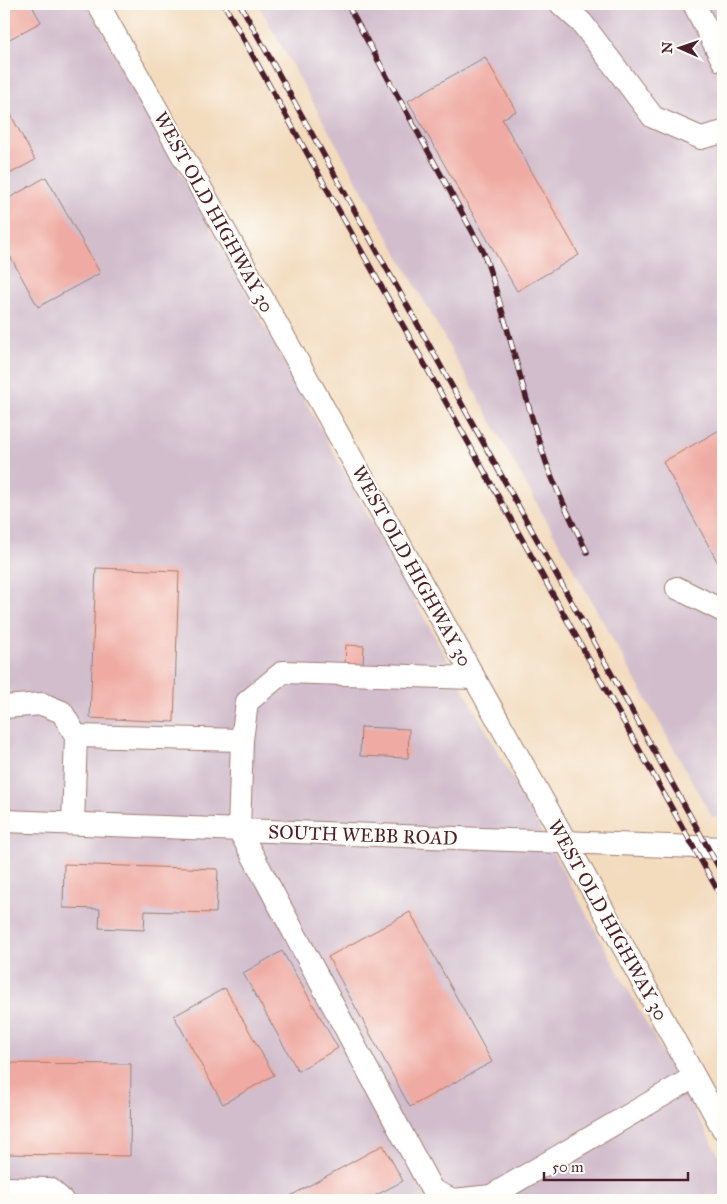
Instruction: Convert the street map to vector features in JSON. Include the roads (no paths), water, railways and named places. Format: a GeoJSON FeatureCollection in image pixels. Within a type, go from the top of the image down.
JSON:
{"type":"FeatureCollection","features":[{"type":"Feature","properties":{"kind":"street","name":"WEST OLD HIGHWAY 30"},"geometry":{"type":"LineString","coordinates":[[98,4],[566,842],[723,1129]]}},
{"type":"Feature","properties":{"kind":"street"},"geometry":{"type":"LineString","coordinates":[[561,4],[582,23],[653,117],[701,138],[723,132]]}},
{"type":"Feature","properties":{"kind":"street"},"geometry":{"type":"LineString","coordinates":[[694,4],[723,61]]}},
{"type":"Feature","properties":{"kind":"street"},"geometry":{"type":"LineString","coordinates":[[677,588],[723,611]]}},
{"type":"Feature","properties":{"kind":"street"},"geometry":{"type":"LineString","coordinates":[[474,678],[283,672],[247,702],[242,740],[239,830],[432,1190],[453,1200],[491,1196],[694,1077]]}},
{"type":"Feature","properties":{"kind":"street"},"geometry":{"type":"LineString","coordinates":[[4,707],[42,704],[62,712],[76,736],[73,824]]}},
{"type":"Feature","properties":{"kind":"street"},"geometry":{"type":"LineString","coordinates":[[76,736],[242,740]]}},
{"type":"Feature","properties":{"kind":"street","name":"SOUTH WEBB ROAD"},"geometry":{"type":"LineString","coordinates":[[4,821],[723,848]]}},
{"type":"Feature","properties":{"kind":"street"},"geometry":{"type":"LineString","coordinates":[[4,1188],[50,1189],[62,1200]]}},
{"type":"Feature","properties":{"kind":"railway"},"geometry":{"type":"LineString","coordinates":[[224,4],[723,900]]}},
{"type":"Feature","properties":{"kind":"railway"},"geometry":{"type":"LineString","coordinates":[[240,4],[723,875]]}},
{"type":"Feature","properties":{"kind":"railway"},"geometry":{"type":"LineString","coordinates":[[347,4],[483,251],[546,462],[587,552]]}}]}
